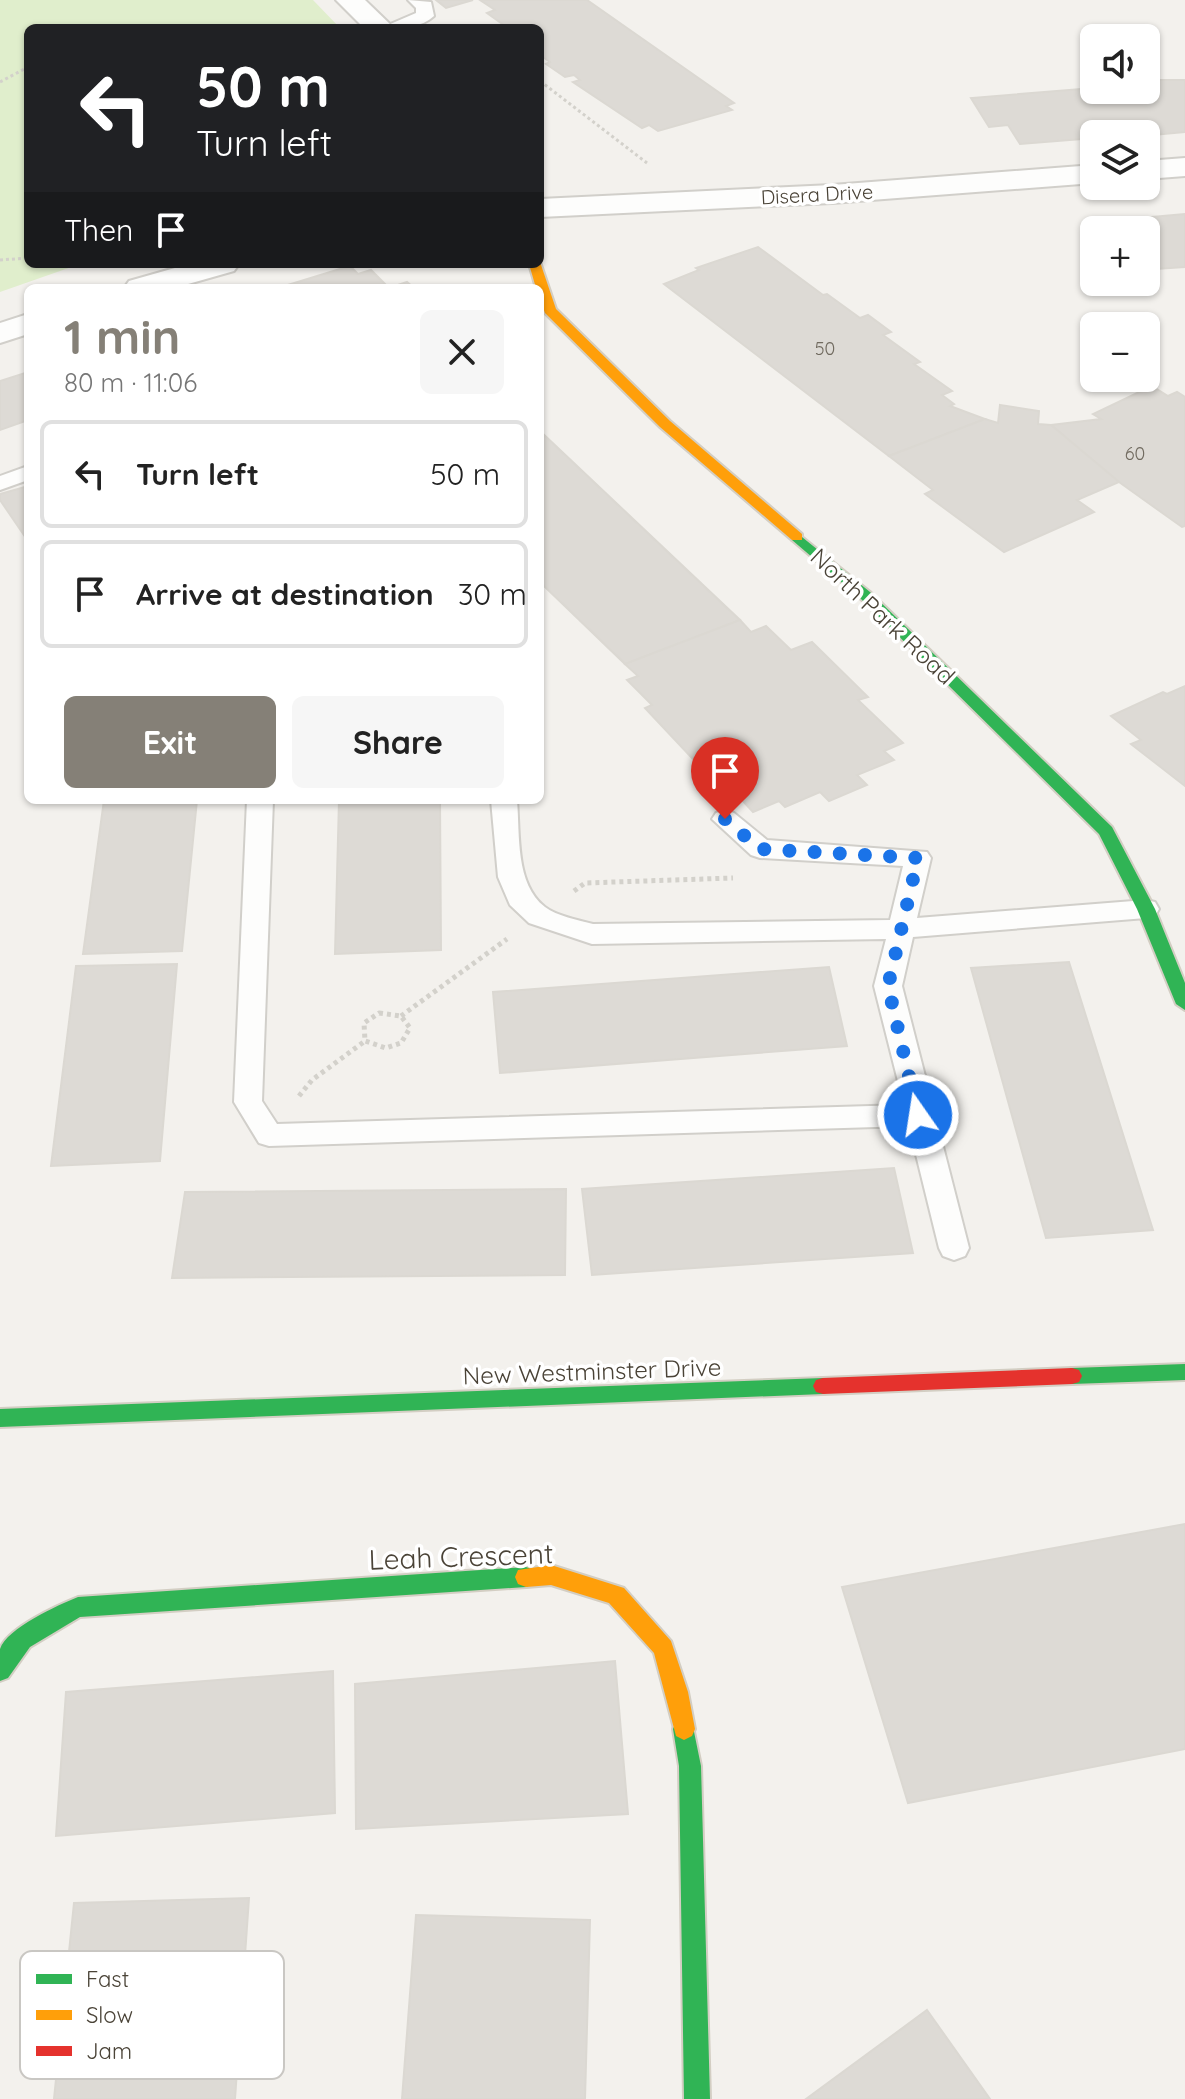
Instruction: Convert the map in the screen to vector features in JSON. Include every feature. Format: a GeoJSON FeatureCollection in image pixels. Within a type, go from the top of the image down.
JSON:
{"type":"FeatureCollection","features":[{"type":"Feature","properties":{"kind":"street"},"geometry":{"type":"LineString","coordinates":[[349,0],[376,24]]}},
{"type":"Feature","properties":{"kind":"street"},"geometry":{"type":"LineString","coordinates":[[1160,169],[1185,167]]}},
{"type":"Feature","properties":{"kind":"street","name":"Disera Drive"},"geometry":{"type":"LineString","coordinates":[[544,208],[832,194],[1080,175]]}},
{"type":"Feature","properties":{"kind":"street"},"geometry":{"type":"LineString","coordinates":[[154,284],[209,268]]}},
{"type":"Feature","properties":{"kind":"street","name":"North Park Road"},"geometry":{"type":"LineString","coordinates":[[544,292],[550,310],[665,424],[865,595],[1106,831],[1146,909],[1185,1004]]}},
{"type":"Feature","properties":{"kind":"street"},"geometry":{"type":"LineString","coordinates":[[0,333],[24,325]]}},
{"type":"Feature","properties":{"kind":"street","name":"New Westminster Drive"},"geometry":{"type":"LineString","coordinates":[[0,1418],[1185,1372]]}},
{"type":"Feature","properties":{"kind":"street","name":"Leah Crescent"},"geometry":{"type":"LineString","coordinates":[[0,1671],[3,1660],[40,1624],[78,1607],[551,1575],[616,1595],[663,1648],[677,1692],[690,1766],[697,2099]]}},
{"type":"Feature","properties":{"kind":"lane"},"geometry":{"type":"LineString","coordinates":[[402,24],[425,16],[425,6],[416,0]]}},
{"type":"Feature","properties":{"kind":"lane"},"geometry":{"type":"LineString","coordinates":[[0,483],[24,474]]}},
{"type":"Feature","properties":{"kind":"lane"},"geometry":{"type":"LineString","coordinates":[[260,804],[248,1102],[269,1135],[918,1115]]}},
{"type":"Feature","properties":{"kind":"lane"},"geometry":{"type":"LineString","coordinates":[[504,804],[511,877],[519,898],[538,916],[592,934],[900,929],[1146,909]]}},
{"type":"Feature","properties":{"kind":"lane"},"geometry":{"type":"LineString","coordinates":[[725,819],[760,849],[918,858],[888,986],[918,1115],[954,1248]]}},
{"type":"Feature","properties":{"kind":"path"},"geometry":{"type":"LineString","coordinates":[[0,82],[24,69]]}},
{"type":"Feature","properties":{"kind":"path"},"geometry":{"type":"LineString","coordinates":[[544,84],[643,162],[658,166]]}},
{"type":"Feature","properties":{"kind":"path"},"geometry":{"type":"LineString","coordinates":[[0,260],[24,258]]}},
{"type":"Feature","properties":{"kind":"path"},"geometry":{"type":"LineString","coordinates":[[379,1013],[401,1016],[410,1028],[401,1043],[386,1048],[365,1041],[364,1023],[379,1013]]}},
{"type":"Feature","properties":{"kind":"path"},"geometry":{"type":"LineString","coordinates":[[269,1135],[312,1080],[365,1041]]}},
{"type":"Feature","properties":{"kind":"green space"},"geometry":{"type":"Polygon","coordinates":[[[0,0],[313,0],[336,24],[24,24],[24,268],[69,268],[0,292],[0,0]]]}},
{"type":"Feature","properties":{"kind":"building"},"geometry":{"type":"Polygon","coordinates":[[[436,0],[473,0],[446,8],[436,0]]]}},
{"type":"Feature","properties":{"kind":"building"},"geometry":{"type":"Polygon","coordinates":[[[480,0],[587,0],[734,103],[726,106],[732,110],[658,131],[649,125],[642,128],[573,82],[580,80],[574,75],[565,77],[546,64],[550,62],[544,58],[544,24],[502,24],[487,13],[495,10],[480,0]]]}},
{"type":"Feature","properties":{"kind":"building"},"geometry":{"type":"Polygon","coordinates":[[[1160,80],[1185,80],[1185,132],[1160,134],[1160,120],[1080,120],[1080,139],[1020,144],[1008,125],[989,127],[971,98],[1080,89],[1080,104],[1160,104],[1160,80]]]}},
{"type":"Feature","properties":{"kind":"building"},"geometry":{"type":"Polygon","coordinates":[[[1185,214],[1185,267],[1160,269],[1160,216],[1185,214]]]}},
{"type":"Feature","properties":{"kind":"building"},"geometry":{"type":"Polygon","coordinates":[[[758,247],[823,295],[827,294],[860,318],[868,315],[891,332],[883,335],[920,362],[914,364],[952,391],[942,395],[954,404],[950,406],[985,419],[889,456],[664,284],[699,270],[696,268],[758,247]]]}},
{"type":"Feature","properties":{"kind":"building"},"geometry":{"type":"Polygon","coordinates":[[[352,268],[358,274],[371,270],[385,284],[291,284],[352,268]]]}},
{"type":"Feature","properties":{"kind":"building"},"geometry":{"type":"Polygon","coordinates":[[[24,373],[24,421],[0,430],[0,381],[24,373]]]}},
{"type":"Feature","properties":{"kind":"building"},"geometry":{"type":"Polygon","coordinates":[[[1160,391],[1168,396],[1177,392],[1185,397],[1185,526],[1182,527],[1119,482],[1051,425],[1101,419],[1093,414],[1139,392],[1160,391]]]}},
{"type":"Feature","properties":{"kind":"building"},"geometry":{"type":"Polygon","coordinates":[[[1000,405],[1039,411],[1038,424],[1051,425],[1119,482],[1077,500],[1094,512],[1004,552],[925,494],[933,490],[889,456],[985,419],[998,423],[1000,405]]]}},
{"type":"Feature","properties":{"kind":"building"},"geometry":{"type":"Polygon","coordinates":[[[544,435],[740,620],[625,664],[544,586],[544,435]]]}},
{"type":"Feature","properties":{"kind":"building"},"geometry":{"type":"Polygon","coordinates":[[[24,487],[24,535],[0,500],[0,494],[24,487]]]}},
{"type":"Feature","properties":{"kind":"building"},"geometry":{"type":"Polygon","coordinates":[[[740,620],[751,632],[766,626],[791,650],[812,642],[868,697],[858,700],[903,743],[884,751],[894,760],[857,775],[867,785],[829,801],[820,792],[785,807],[779,801],[753,812],[730,787],[722,790],[645,708],[652,705],[627,680],[638,676],[625,664],[740,620]]]}},
{"type":"Feature","properties":{"kind":"building"},"geometry":{"type":"Polygon","coordinates":[[[1185,686],[1185,786],[1131,744],[1141,740],[1111,716],[1163,692],[1167,694],[1185,686]]]}},
{"type":"Feature","properties":{"kind":"building"},"geometry":{"type":"Polygon","coordinates":[[[103,804],[197,804],[182,951],[83,954],[103,804]]]}},
{"type":"Feature","properties":{"kind":"building"},"geometry":{"type":"Polygon","coordinates":[[[339,804],[440,804],[441,950],[335,954],[339,804]]]}},
{"type":"Feature","properties":{"kind":"building"},"geometry":{"type":"Polygon","coordinates":[[[1069,962],[1153,1230],[1046,1238],[971,968],[1069,962]]]}},
{"type":"Feature","properties":{"kind":"building"},"geometry":{"type":"Polygon","coordinates":[[[177,964],[160,1161],[51,1166],[76,966],[177,964]]]}},
{"type":"Feature","properties":{"kind":"building"},"geometry":{"type":"Polygon","coordinates":[[[829,967],[847,1046],[500,1073],[493,992],[829,967]]]}},
{"type":"Feature","properties":{"kind":"building"},"geometry":{"type":"Polygon","coordinates":[[[894,1168],[913,1253],[592,1275],[582,1189],[894,1168]]]}},
{"type":"Feature","properties":{"kind":"building"},"geometry":{"type":"Polygon","coordinates":[[[566,1189],[565,1275],[172,1278],[185,1192],[566,1189]]]}},
{"type":"Feature","properties":{"kind":"building"},"geometry":{"type":"Polygon","coordinates":[[[1185,1524],[1185,1749],[908,1803],[842,1587],[1185,1524]]]}},
{"type":"Feature","properties":{"kind":"building"},"geometry":{"type":"Polygon","coordinates":[[[615,1661],[628,1814],[356,1829],[355,1684],[615,1661]]]}},
{"type":"Feature","properties":{"kind":"building"},"geometry":{"type":"Polygon","coordinates":[[[333,1671],[335,1813],[56,1836],[66,1692],[333,1671]]]}},
{"type":"Feature","properties":{"kind":"building"},"geometry":{"type":"Polygon","coordinates":[[[249,1898],[245,1951],[69,1951],[74,1903],[249,1898]]]}},
{"type":"Feature","properties":{"kind":"building"},"geometry":{"type":"Polygon","coordinates":[[[416,1915],[590,1920],[585,2099],[402,2099],[416,1915]]]}},
{"type":"Feature","properties":{"kind":"building"},"geometry":{"type":"Polygon","coordinates":[[[927,2010],[990,2099],[806,2099],[927,2010]]]}},
{"type":"Feature","properties":{"kind":"building"},"geometry":{"type":"Polygon","coordinates":[[[56,2079],[236,2079],[235,2099],[54,2099],[56,2079]]]}},
{"type":"Feature","properties":{"kind":"traffic: fast"},"geometry":{"type":"LineString","coordinates":[[797,537],[865,595],[1106,831],[1146,909],[1185,1004]]}},
{"type":"Feature","properties":{"kind":"traffic: fast"},"geometry":{"type":"LineString","coordinates":[[1072,1376],[1185,1372]]}},
{"type":"Feature","properties":{"kind":"traffic: fast"},"geometry":{"type":"LineString","coordinates":[[0,1418],[823,1386]]}},
{"type":"Feature","properties":{"kind":"traffic: fast"},"geometry":{"type":"LineString","coordinates":[[0,1671],[22,1640],[78,1607],[526,1577]]}},
{"type":"Feature","properties":{"kind":"traffic: fast"},"geometry":{"type":"LineString","coordinates":[[684,1729],[690,1766],[697,2099]]}},
{"type":"Feature","properties":{"kind":"traffic: slow"},"geometry":{"type":"LineString","coordinates":[[536,268],[542,284]]}},
{"type":"Feature","properties":{"kind":"traffic: slow"},"geometry":{"type":"LineString","coordinates":[[544,292],[550,310],[665,424],[797,537]]}},
{"type":"Feature","properties":{"kind":"traffic: slow"},"geometry":{"type":"LineString","coordinates":[[526,1577],[551,1575],[616,1595],[663,1648],[677,1692],[684,1729]]}},
{"type":"Feature","properties":{"kind":"traffic: jam"},"geometry":{"type":"LineString","coordinates":[[823,1386],[1072,1376]]}},
{"type":"Feature","properties":{"kind":"route"},"geometry":{"type":"LineString","coordinates":[[725,819],[760,849],[918,858],[888,986],[918,1115]]}}]}
